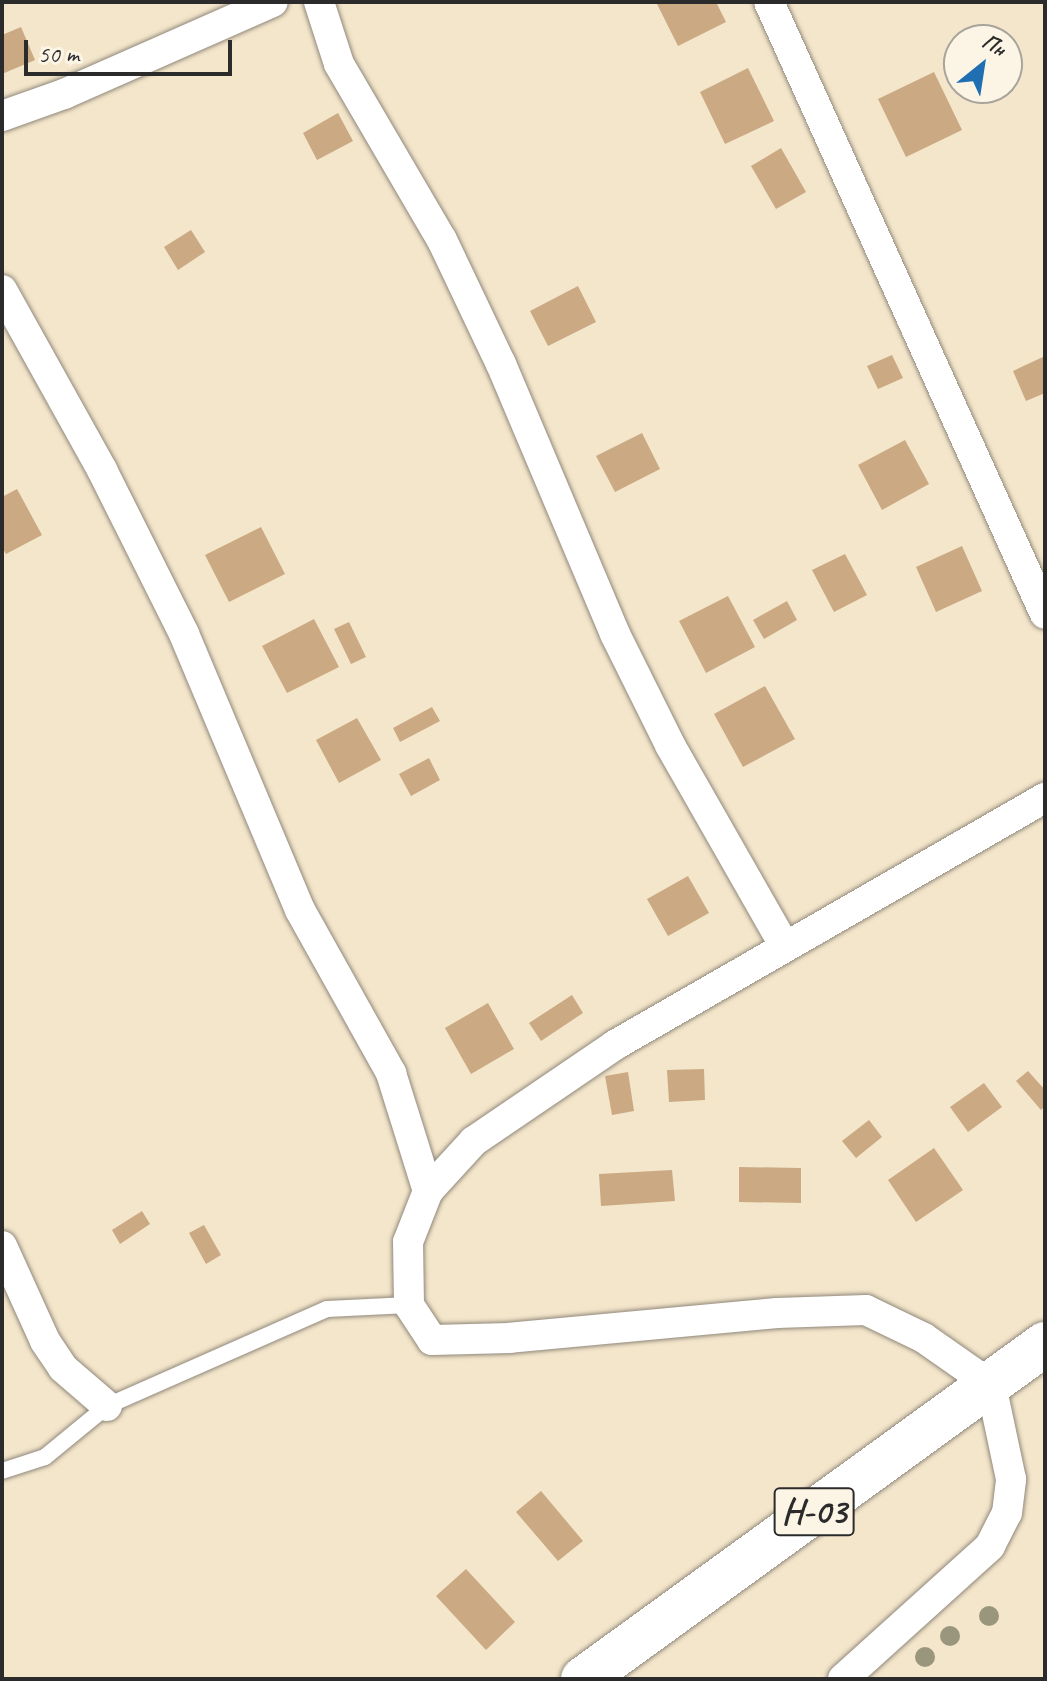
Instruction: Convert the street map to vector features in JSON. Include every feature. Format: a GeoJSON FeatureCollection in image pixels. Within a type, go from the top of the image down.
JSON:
{"type":"FeatureCollection","features":[{"type":"Feature","properties":{"kind":"main road","name":"Н-03"},"geometry":{"type":"LineString","coordinates":[[583,1679],[1045,1344]]}},
{"type":"Feature","properties":{"kind":"street"},"geometry":{"type":"LineString","coordinates":[[2,116],[64,94],[273,2]]}},
{"type":"Feature","properties":{"kind":"street"},"geometry":{"type":"LineString","coordinates":[[319,2],[339,64],[442,240],[494,350],[628,662],[670,745],[784,945]]}},
{"type":"Feature","properties":{"kind":"street"},"geometry":{"type":"LineString","coordinates":[[769,2],[1045,614]]}},
{"type":"Feature","properties":{"kind":"street"},"geometry":{"type":"LineString","coordinates":[[2,290],[102,470],[184,634],[300,910],[391,1073],[428,1191]]}},
{"type":"Feature","properties":{"kind":"street"},"geometry":{"type":"LineString","coordinates":[[843,1679],[990,1546],[1007,1513],[1011,1479],[991,1385],[924,1338],[866,1310],[777,1313],[510,1338],[432,1340],[409,1305],[408,1242],[428,1191],[474,1141],[615,1045],[784,945],[1045,798]]}},
{"type":"Feature","properties":{"kind":"street"},"geometry":{"type":"LineString","coordinates":[[2,1246],[45,1341],[63,1368],[107,1406]]}},
{"type":"Feature","properties":{"kind":"lane"},"geometry":{"type":"LineString","coordinates":[[2,1471],[45,1457],[107,1406],[327,1309],[409,1305]]}},
{"type":"Feature","properties":{"kind":"building"},"geometry":{"type":"Polygon","coordinates":[[[656,2],[716,2],[726,22],[678,46],[656,2]]]}},
{"type":"Feature","properties":{"kind":"building"},"geometry":{"type":"Polygon","coordinates":[[[21,27],[35,60],[2,74],[2,35],[21,27]]]}},
{"type":"Feature","properties":{"kind":"building"},"geometry":{"type":"Polygon","coordinates":[[[748,68],[774,121],[725,144],[700,92],[748,68]]]}},
{"type":"Feature","properties":{"kind":"building"},"geometry":{"type":"Polygon","coordinates":[[[934,72],[943,91],[943,104],[949,104],[962,130],[906,157],[878,99],[934,72]]]}},
{"type":"Feature","properties":{"kind":"building"},"geometry":{"type":"Polygon","coordinates":[[[338,113],[353,141],[317,160],[303,133],[338,113]]]}},
{"type":"Feature","properties":{"kind":"building"},"geometry":{"type":"Polygon","coordinates":[[[781,148],[806,192],[776,209],[751,166],[781,148]]]}},
{"type":"Feature","properties":{"kind":"building"},"geometry":{"type":"Polygon","coordinates":[[[191,230],[205,252],[178,270],[164,247],[191,230]]]}},
{"type":"Feature","properties":{"kind":"building"},"geometry":{"type":"Polygon","coordinates":[[[578,286],[596,322],[548,346],[530,311],[578,286]]]}},
{"type":"Feature","properties":{"kind":"building"},"geometry":{"type":"Polygon","coordinates":[[[892,355],[903,378],[878,389],[867,366],[892,355]]]}},
{"type":"Feature","properties":{"kind":"building"},"geometry":{"type":"Polygon","coordinates":[[[1045,356],[1045,393],[1026,401],[1013,371],[1045,356]]]}},
{"type":"Feature","properties":{"kind":"building"},"geometry":{"type":"Polygon","coordinates":[[[642,433],[660,469],[615,492],[596,456],[642,433]]]}},
{"type":"Feature","properties":{"kind":"building"},"geometry":{"type":"Polygon","coordinates":[[[905,440],[929,484],[882,510],[858,465],[905,440]]]}},
{"type":"Feature","properties":{"kind":"building"},"geometry":{"type":"Polygon","coordinates":[[[17,489],[42,535],[6,554],[2,547],[2,497],[17,489]]]}},
{"type":"Feature","properties":{"kind":"building"},"geometry":{"type":"Polygon","coordinates":[[[261,527],[285,574],[229,602],[205,555],[261,527]]]}},
{"type":"Feature","properties":{"kind":"building"},"geometry":{"type":"Polygon","coordinates":[[[962,546],[982,591],[936,612],[916,567],[962,546]]]}},
{"type":"Feature","properties":{"kind":"building"},"geometry":{"type":"Polygon","coordinates":[[[845,554],[867,595],[834,612],[812,570],[845,554]]]}},
{"type":"Feature","properties":{"kind":"building"},"geometry":{"type":"Polygon","coordinates":[[[728,596],[755,647],[706,673],[679,621],[728,596]]]}},
{"type":"Feature","properties":{"kind":"building"},"geometry":{"type":"Polygon","coordinates":[[[787,601],[797,620],[764,639],[753,620],[787,601]]]}},
{"type":"Feature","properties":{"kind":"building"},"geometry":{"type":"Polygon","coordinates":[[[314,619],[339,667],[287,693],[262,646],[314,619]]]}},
{"type":"Feature","properties":{"kind":"building"},"geometry":{"type":"Polygon","coordinates":[[[349,622],[366,657],[351,664],[334,629],[349,622]]]}},
{"type":"Feature","properties":{"kind":"building"},"geometry":{"type":"Polygon","coordinates":[[[765,686],[795,739],[743,767],[714,714],[765,686]]]}},
{"type":"Feature","properties":{"kind":"building"},"geometry":{"type":"Polygon","coordinates":[[[432,707],[440,721],[400,742],[393,728],[432,707]]]}},
{"type":"Feature","properties":{"kind":"building"},"geometry":{"type":"Polygon","coordinates":[[[357,718],[381,760],[339,783],[316,740],[357,718]]]}},
{"type":"Feature","properties":{"kind":"building"},"geometry":{"type":"Polygon","coordinates":[[[429,758],[440,780],[411,796],[399,774],[429,758]]]}},
{"type":"Feature","properties":{"kind":"building"},"geometry":{"type":"Polygon","coordinates":[[[688,876],[709,913],[668,936],[647,899],[688,876]]]}},
{"type":"Feature","properties":{"kind":"building"},"geometry":{"type":"Polygon","coordinates":[[[572,995],[583,1013],[541,1041],[529,1023],[572,995]]]}},
{"type":"Feature","properties":{"kind":"building"},"geometry":{"type":"Polygon","coordinates":[[[488,1003],[514,1049],[471,1074],[445,1028],[488,1003]]]}},
{"type":"Feature","properties":{"kind":"building"},"geometry":{"type":"Polygon","coordinates":[[[704,1069],[705,1100],[669,1102],[667,1070],[704,1069]]]}},
{"type":"Feature","properties":{"kind":"building"},"geometry":{"type":"Polygon","coordinates":[[[1028,1071],[1045,1090],[1045,1106],[1041,1110],[1016,1081],[1028,1071]]]}},
{"type":"Feature","properties":{"kind":"building"},"geometry":{"type":"Polygon","coordinates":[[[628,1072],[634,1111],[612,1115],[605,1076],[628,1072]]]}},
{"type":"Feature","properties":{"kind":"building"},"geometry":{"type":"Polygon","coordinates":[[[984,1083],[1002,1107],[968,1132],[950,1107],[984,1083]]]}},
{"type":"Feature","properties":{"kind":"building"},"geometry":{"type":"Polygon","coordinates":[[[869,1120],[882,1137],[856,1158],[842,1141],[869,1120]]]}},
{"type":"Feature","properties":{"kind":"building"},"geometry":{"type":"Polygon","coordinates":[[[934,1148],[963,1190],[916,1222],[888,1180],[934,1148]]]}},
{"type":"Feature","properties":{"kind":"building"},"geometry":{"type":"Polygon","coordinates":[[[739,1167],[801,1168],[801,1203],[739,1202],[739,1167]]]}},
{"type":"Feature","properties":{"kind":"building"},"geometry":{"type":"Polygon","coordinates":[[[672,1170],[675,1201],[601,1206],[599,1174],[672,1170]]]}},
{"type":"Feature","properties":{"kind":"building"},"geometry":{"type":"Polygon","coordinates":[[[142,1211],[150,1224],[120,1244],[112,1230],[142,1211]]]}},
{"type":"Feature","properties":{"kind":"building"},"geometry":{"type":"Polygon","coordinates":[[[204,1225],[221,1255],[206,1264],[189,1233],[204,1225]]]}},
{"type":"Feature","properties":{"kind":"building"},"geometry":{"type":"Polygon","coordinates":[[[541,1491],[583,1541],[558,1561],[516,1512],[541,1491]]]}},
{"type":"Feature","properties":{"kind":"building"},"geometry":{"type":"Polygon","coordinates":[[[466,1569],[515,1622],[486,1650],[436,1596],[466,1569]]]}}]}
